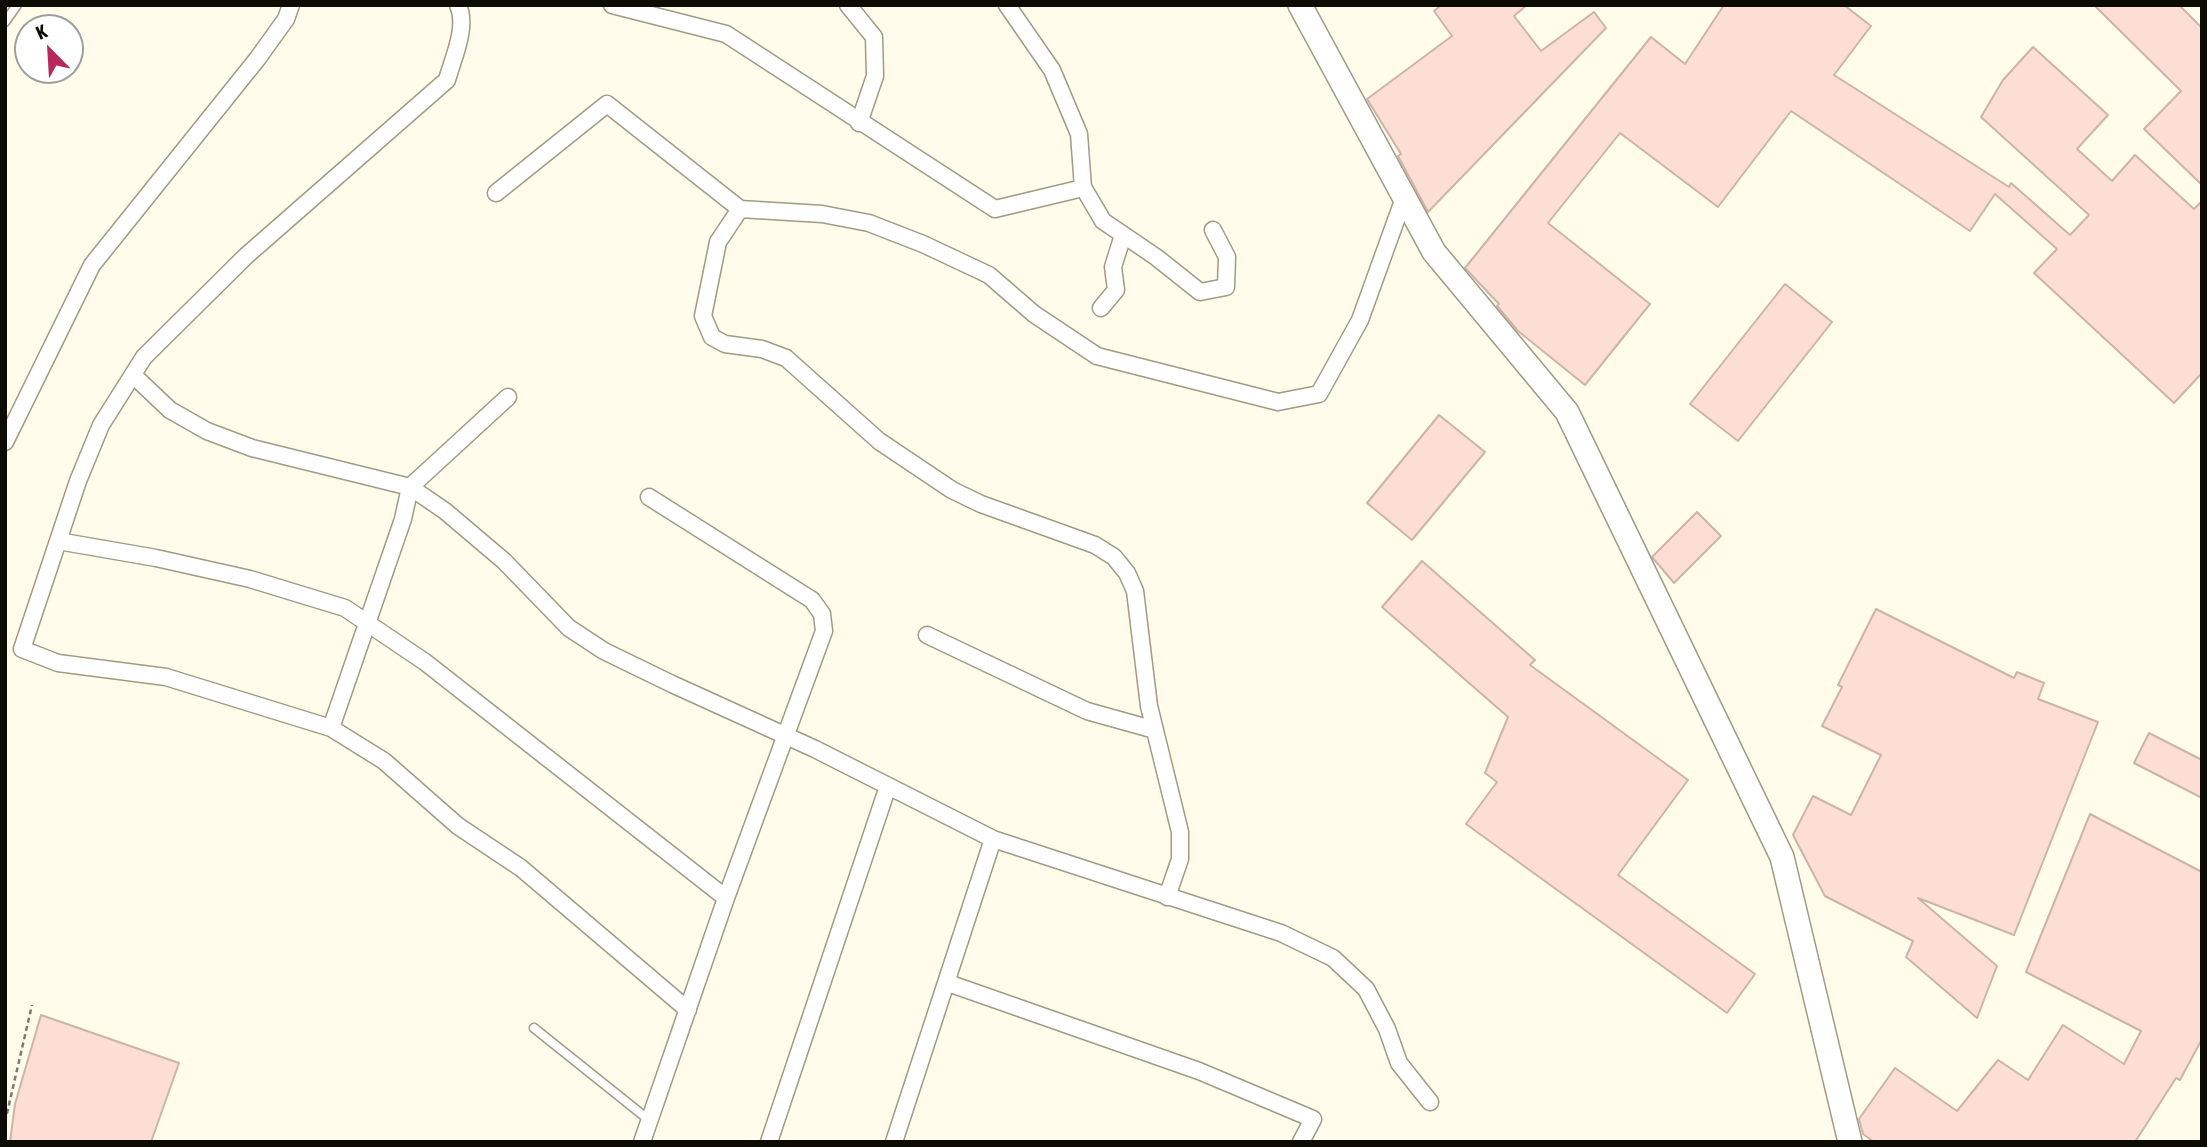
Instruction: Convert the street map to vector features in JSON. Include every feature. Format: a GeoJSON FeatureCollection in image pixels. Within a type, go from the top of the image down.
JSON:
{"type":"FeatureCollection","features":[{"type":"Feature","properties":{"kind":"street"},"geometry":{"type":"LineString","coordinates":[[5,442],[92,265],[258,58],[286,19],[290,5]]}},
{"type":"Feature","properties":{"kind":"street"},"geometry":{"type":"LineString","coordinates":[[458,5],[462,14],[447,80],[246,256],[144,357],[101,425],[22,649],[58,663],[166,677],[331,728],[384,761],[458,826],[521,868],[688,1010]]}},
{"type":"Feature","properties":{"kind":"street"},"geometry":{"type":"LineString","coordinates":[[612,5],[726,34],[995,209],[1083,187]]}},
{"type":"Feature","properties":{"kind":"street"},"geometry":{"type":"LineString","coordinates":[[848,5],[874,37],[875,76],[859,123]]}},
{"type":"Feature","properties":{"kind":"street"},"geometry":{"type":"LineString","coordinates":[[1007,5],[1052,70],[1079,134],[1083,187],[1102,221],[1200,292],[1226,287],[1227,257],[1213,230]]}},
{"type":"Feature","properties":{"kind":"street"},"geometry":{"type":"LineString","coordinates":[[1300,5],[1434,252],[1567,412],[1782,857],[1850,1142]]}},
{"type":"Feature","properties":{"kind":"street"},"geometry":{"type":"LineString","coordinates":[[496,193],[607,104],[740,209],[822,214],[869,223],[989,275],[1034,314],[1097,356],[1278,402],[1319,394],[1360,320],[1404,198]]}},
{"type":"Feature","properties":{"kind":"street"},"geometry":{"type":"LineString","coordinates":[[740,209],[718,242],[703,316],[712,337],[725,344],[762,349],[786,358],[879,441],[952,490],[981,504],[1096,545],[1114,556],[1127,573],[1135,591],[1149,706],[1180,832],[1180,859],[1167,897]]}},
{"type":"Feature","properties":{"kind":"street"},"geometry":{"type":"LineString","coordinates":[[1101,308],[1116,290],[1113,267],[1123,234]]}},
{"type":"Feature","properties":{"kind":"street"},"geometry":{"type":"LineString","coordinates":[[133,375],[170,410],[206,431],[252,448],[410,487],[445,510],[504,561],[569,628],[604,651],[785,735],[993,839],[1282,933],[1333,958],[1366,989],[1387,1029],[1399,1063],[1430,1102]]}},
{"type":"Feature","properties":{"kind":"street"},"geometry":{"type":"LineString","coordinates":[[331,728],[403,519],[410,487],[508,397]]}},
{"type":"Feature","properties":{"kind":"street"},"geometry":{"type":"LineString","coordinates":[[642,1142],[726,898],[824,631],[817,606],[745,555],[649,497]]}},
{"type":"Feature","properties":{"kind":"street"},"geometry":{"type":"LineString","coordinates":[[58,541],[156,558],[250,579],[321,599],[368,621],[556,762],[726,898]]}},
{"type":"Feature","properties":{"kind":"street"},"geometry":{"type":"LineString","coordinates":[[927,635],[1087,711],[1154,730]]}},
{"type":"Feature","properties":{"kind":"street"},"geometry":{"type":"LineString","coordinates":[[769,1142],[888,786]]}},
{"type":"Feature","properties":{"kind":"street"},"geometry":{"type":"LineString","coordinates":[[894,1142],[993,839]]}},
{"type":"Feature","properties":{"kind":"street"},"geometry":{"type":"LineString","coordinates":[[948,983],[1199,1071],[1313,1119],[1300,1142]]}},
{"type":"Feature","properties":{"kind":"lane"},"geometry":{"type":"LineString","coordinates":[[5,22],[17,5]]}},
{"type":"Feature","properties":{"kind":"lane"},"geometry":{"type":"LineString","coordinates":[[534,1028],[649,1120]]}},
{"type":"Feature","properties":{"kind":"path"},"geometry":{"type":"LineString","coordinates":[[5,1122],[32,1005]]}},
{"type":"Feature","properties":{"kind":"building"},"geometry":{"type":"Polygon","coordinates":[[[1441,5],[1527,5],[1514,16],[1541,51],[1594,12],[1606,28],[1428,212],[1398,156],[1401,154],[1367,99],[1452,36],[1434,11],[1441,5]]]}},
{"type":"Feature","properties":{"kind":"building"},"geometry":{"type":"Polygon","coordinates":[[[1724,5],[1844,5],[1871,26],[1834,75],[2009,187],[2011,183],[2070,235],[2089,215],[1981,117],[2003,80],[2033,47],[2108,115],[2077,149],[2112,181],[2135,155],[2194,209],[2202,201],[2202,373],[2174,403],[2034,273],[2057,249],[1995,194],[1970,231],[1791,111],[1718,207],[1620,133],[1548,223],[1650,304],[1585,385],[1518,331],[1497,306],[1499,304],[1465,268],[1651,37],[1685,64],[1724,5]]]}},
{"type":"Feature","properties":{"kind":"building"},"geometry":{"type":"Polygon","coordinates":[[[2094,5],[2179,5],[2202,28],[2202,185],[2144,129],[2181,91],[2094,5]]]}},
{"type":"Feature","properties":{"kind":"building"},"geometry":{"type":"Polygon","coordinates":[[[1785,284],[1832,322],[1738,441],[1690,404],[1785,284]]]}},
{"type":"Feature","properties":{"kind":"building"},"geometry":{"type":"Polygon","coordinates":[[[1439,415],[1485,452],[1412,540],[1367,503],[1439,415]]]}},
{"type":"Feature","properties":{"kind":"building"},"geometry":{"type":"Polygon","coordinates":[[[1697,512],[1721,536],[1674,583],[1652,557],[1697,512]]]}},
{"type":"Feature","properties":{"kind":"building"},"geometry":{"type":"Polygon","coordinates":[[[1422,561],[1535,660],[1530,665],[1688,780],[1618,875],[1755,974],[1727,1013],[1466,824],[1497,782],[1485,773],[1508,717],[1382,607],[1422,561]]]}},
{"type":"Feature","properties":{"kind":"building"},"geometry":{"type":"Polygon","coordinates":[[[1876,609],[2014,678],[2017,672],[2044,683],[2038,699],[2098,722],[2014,935],[1918,898],[1997,966],[1977,1018],[1906,957],[1913,941],[1825,896],[1793,835],[1813,796],[1851,815],[1881,755],[1822,726],[1842,687],[1838,685],[1876,609]]]}},
{"type":"Feature","properties":{"kind":"building"},"geometry":{"type":"Polygon","coordinates":[[[2149,733],[2202,760],[2202,798],[2134,763],[2149,733]]]}},
{"type":"Feature","properties":{"kind":"building"},"geometry":{"type":"Polygon","coordinates":[[[2090,814],[2202,872],[2202,1039],[2180,1080],[2176,1078],[2135,1142],[1874,1142],[1863,1134],[1859,1119],[1895,1068],[1957,1111],[1998,1060],[2028,1080],[2063,1025],[2124,1064],[2141,1031],[2026,972],[2090,814]]]}},
{"type":"Feature","properties":{"kind":"building"},"geometry":{"type":"Polygon","coordinates":[[[41,1015],[179,1063],[151,1142],[10,1142],[15,1104],[41,1015]]]}}]}
